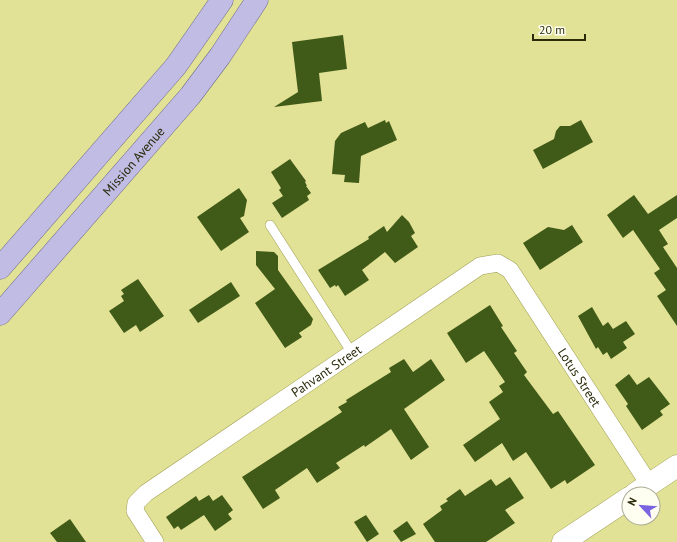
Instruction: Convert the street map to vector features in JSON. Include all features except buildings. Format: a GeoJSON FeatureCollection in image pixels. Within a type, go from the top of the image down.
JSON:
{"type":"FeatureCollection","features":[{"type":"Feature","properties":{"kind":"main road"},"geometry":{"type":"LineString","coordinates":[[0,268],[176,66],[222,0]]}},
{"type":"Feature","properties":{"kind":"main road","name":"Mission Avenue"},"geometry":{"type":"LineString","coordinates":[[0,314],[190,96],[220,56],[257,0]]}},
{"type":"Feature","properties":{"kind":"main road"},"geometry":{"type":"LineString","coordinates":[[647,486],[677,466]]}},
{"type":"Feature","properties":{"kind":"main road"},"geometry":{"type":"LineString","coordinates":[[563,542],[621,503]]}},
{"type":"Feature","properties":{"kind":"street","name":"Pahvant Street"},"geometry":{"type":"LineString","coordinates":[[155,542],[135,511],[136,503],[146,494],[480,266],[498,263],[510,270]]}},
{"type":"Feature","properties":{"kind":"street","name":"Lotus Street"},"geometry":{"type":"LineString","coordinates":[[510,270],[640,486]]}},
{"type":"Feature","properties":{"kind":"lane"},"geometry":{"type":"LineString","coordinates":[[270,225],[352,353]]}}]}
